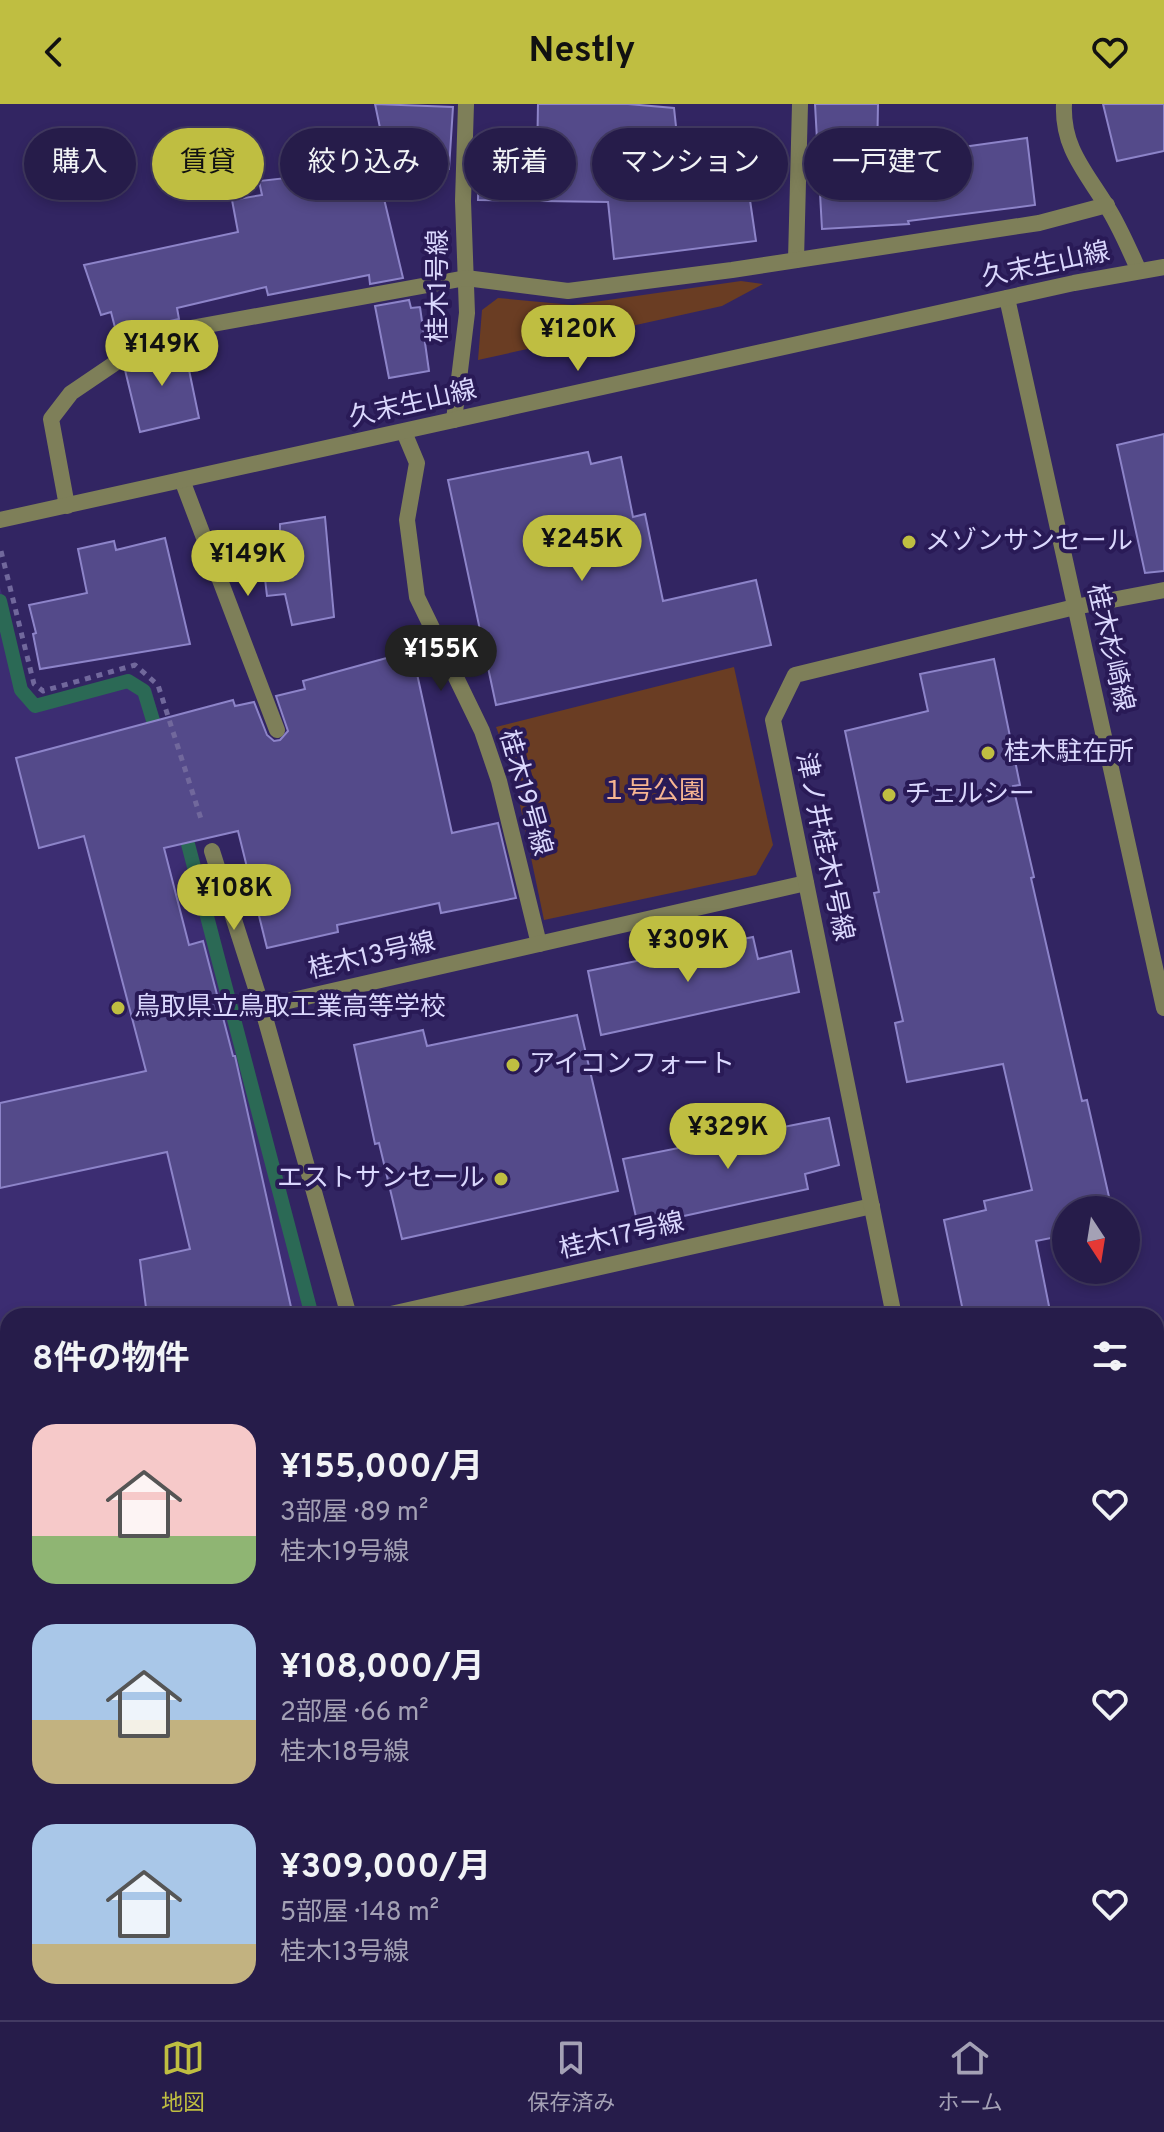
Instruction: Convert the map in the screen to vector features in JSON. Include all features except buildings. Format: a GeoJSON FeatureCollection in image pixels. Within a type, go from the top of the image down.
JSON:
{"type":"FeatureCollection","features":[{"type":"Feature","properties":{"kind":"street","name":"桂木1号線"},"geometry":{"type":"LineString","coordinates":[[454,420],[467,313],[463,201],[466,104]]}},
{"type":"Feature","properties":{"kind":"street"},"geometry":{"type":"LineString","coordinates":[[796,260],[800,104]]}},
{"type":"Feature","properties":{"kind":"street"},"geometry":{"type":"LineString","coordinates":[[1064,104],[1063,122],[1081,169],[1107,205],[1139,271]]}},
{"type":"Feature","properties":{"kind":"street"},"geometry":{"type":"LineString","coordinates":[[67,506],[51,419],[71,393],[158,334],[466,278],[568,291],[1039,223],[1107,205]]}},
{"type":"Feature","properties":{"kind":"street","name":"久末生山線"},"geometry":{"type":"LineString","coordinates":[[0,520],[1007,298],[1164,267]]}},
{"type":"Feature","properties":{"kind":"street","name":"桂木杉崎線"},"geometry":{"type":"LineString","coordinates":[[1007,298],[1164,1008]]}},
{"type":"Feature","properties":{"kind":"street","name":"桂木19号線"},"geometry":{"type":"LineString","coordinates":[[404,432],[417,463],[407,520],[417,597],[482,731],[499,781],[539,944]]}},
{"type":"Feature","properties":{"kind":"street"},"geometry":{"type":"LineString","coordinates":[[182,480],[277,730]]}},
{"type":"Feature","properties":{"kind":"street"},"geometry":{"type":"LineString","coordinates":[[1075,607],[1164,590]]}},
{"type":"Feature","properties":{"kind":"street","name":"津ノ井桂木1号線"},"geometry":{"type":"LineString","coordinates":[[892,1308],[773,720],[795,675],[1075,607]]}},
{"type":"Feature","properties":{"kind":"street"},"geometry":{"type":"LineString","coordinates":[[212,851],[262,1007],[347,1308]]}},
{"type":"Feature","properties":{"kind":"street","name":"桂木13号線"},"geometry":{"type":"LineString","coordinates":[[262,1007],[806,883]]}},
{"type":"Feature","properties":{"kind":"street","name":"桂木17号線"},"geometry":{"type":"LineString","coordinates":[[418,1308],[872,1206]]}},
{"type":"Feature","properties":{"kind":"path"},"geometry":{"type":"LineString","coordinates":[[0,546],[34,684],[43,691],[135,665],[158,685],[212,851]]}},
{"type":"Feature","properties":{"kind":"shaded area","name":"鳥取県立鳥取工業高等学校"},"geometry":{"type":"Polygon","coordinates":[[[0,587],[27,686],[38,700],[129,674],[151,688],[316,1308],[0,1308],[0,587]]]}},
{"type":"Feature","properties":{"kind":"green space"},"geometry":{"type":"Polygon","coordinates":[[[741,281],[763,284],[722,306],[478,360],[482,310],[498,298],[573,305],[741,281]]]}},
{"type":"Feature","properties":{"kind":"green space","name":"１号公園"},"geometry":{"type":"Polygon","coordinates":[[[734,667],[773,845],[756,875],[544,920],[513,771],[496,727],[734,667]]]}},
{"type":"Feature","properties":{"kind":"waterway"},"geometry":{"type":"LineString","coordinates":[[0,601],[21,690],[35,706],[128,681],[144,691],[159,740]]}},
{"type":"Feature","properties":{"kind":"waterway"},"geometry":{"type":"LineString","coordinates":[[183,825],[310,1308]]}},
{"type":"Feature","properties":{"kind":"place","name":"メゾンサンセール"},"geometry":{"type":"Point","coordinates":[909,542]}},
{"type":"Feature","properties":{"kind":"place","name":"桂木駐在所"},"geometry":{"type":"Point","coordinates":[988,753]}},
{"type":"Feature","properties":{"kind":"place","name":"チェルシー"},"geometry":{"type":"Point","coordinates":[889,795]}},
{"type":"Feature","properties":{"kind":"place","name":"鳥取県立鳥取工業高等学校"},"geometry":{"type":"Point","coordinates":[118,1008]}},
{"type":"Feature","properties":{"kind":"place","name":"アイコンフォート"},"geometry":{"type":"Point","coordinates":[513,1065]}},
{"type":"Feature","properties":{"kind":"place","name":"エストサンセール"},"geometry":{"type":"Point","coordinates":[501,1179]}}]}
